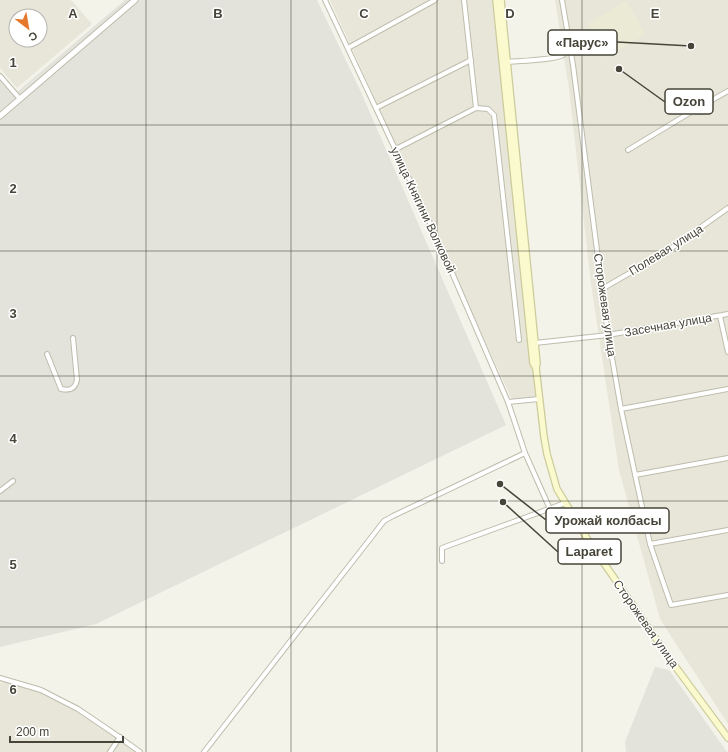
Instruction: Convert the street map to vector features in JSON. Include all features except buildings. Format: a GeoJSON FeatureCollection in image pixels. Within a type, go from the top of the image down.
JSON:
{"type":"FeatureCollection","features":[{"type":"Feature","properties":{"kind":"main road","name":"Сторожевая улица"},"geometry":{"type":"LineString","coordinates":[[496,0],[533,364],[536,368]]}},
{"type":"Feature","properties":{"kind":"main road","name":"Сторожевая улица"},"geometry":{"type":"LineString","coordinates":[[501,0],[538,363],[536,368],[539,399],[546,454],[557,489],[588,540],[672,662],[728,738]]}},
{"type":"Feature","properties":{"kind":"street"},"geometry":{"type":"LineString","coordinates":[[0,116],[135,0]]}},
{"type":"Feature","properties":{"kind":"street","name":"улица Княгини Волковой"},"geometry":{"type":"LineString","coordinates":[[325,0],[438,238],[508,402],[525,453],[550,509]]}},
{"type":"Feature","properties":{"kind":"street"},"geometry":{"type":"LineString","coordinates":[[348,48],[435,0]]}},
{"type":"Feature","properties":{"kind":"street"},"geometry":{"type":"LineString","coordinates":[[464,0],[476,108]]}},
{"type":"Feature","properties":{"kind":"street","name":"Сторожевая улица"},"geometry":{"type":"LineString","coordinates":[[562,0],[569,42],[608,335],[621,409],[650,544],[671,605],[728,595]]}},
{"type":"Feature","properties":{"kind":"street"},"geometry":{"type":"LineString","coordinates":[[507,62],[559,57],[566,53],[569,42]]}},
{"type":"Feature","properties":{"kind":"street"},"geometry":{"type":"LineString","coordinates":[[376,108],[471,60]]}},
{"type":"Feature","properties":{"kind":"street"},"geometry":{"type":"LineString","coordinates":[[0,76],[20,99]]}},
{"type":"Feature","properties":{"kind":"street"},"geometry":{"type":"LineString","coordinates":[[707,103],[728,91]]}},
{"type":"Feature","properties":{"kind":"street"},"geometry":{"type":"LineString","coordinates":[[696,109],[695,106],[698,101],[704,100],[707,103]]}},
{"type":"Feature","properties":{"kind":"street"},"geometry":{"type":"LineString","coordinates":[[696,109],[701,112],[704,111],[707,109],[707,103]]}},
{"type":"Feature","properties":{"kind":"street"},"geometry":{"type":"LineString","coordinates":[[396,149],[476,108],[488,109],[494,115],[519,340]]}},
{"type":"Feature","properties":{"kind":"street"},"geometry":{"type":"LineString","coordinates":[[628,150],[696,109]]}},
{"type":"Feature","properties":{"kind":"street","name":"Полевая улица"},"geometry":{"type":"LineString","coordinates":[[602,289],[666,252],[728,208]]}},
{"type":"Feature","properties":{"kind":"street","name":"Засечная улица"},"geometry":{"type":"LineString","coordinates":[[536,343],[608,335],[728,314]]}},
{"type":"Feature","properties":{"kind":"street"},"geometry":{"type":"LineString","coordinates":[[720,316],[728,352]]}},
{"type":"Feature","properties":{"kind":"street"},"geometry":{"type":"LineString","coordinates":[[47,354],[61,389],[71,389],[76,385],[77,380],[72,338]]}},
{"type":"Feature","properties":{"kind":"street"},"geometry":{"type":"LineString","coordinates":[[621,409],[728,389]]}},
{"type":"Feature","properties":{"kind":"street"},"geometry":{"type":"LineString","coordinates":[[508,402],[539,399]]}},
{"type":"Feature","properties":{"kind":"street"},"geometry":{"type":"LineString","coordinates":[[204,752],[384,522],[525,453]]}},
{"type":"Feature","properties":{"kind":"street"},"geometry":{"type":"LineString","coordinates":[[635,476],[728,458]]}},
{"type":"Feature","properties":{"kind":"street"},"geometry":{"type":"LineString","coordinates":[[0,492],[13,481]]}},
{"type":"Feature","properties":{"kind":"street"},"geometry":{"type":"LineString","coordinates":[[442,561],[442,548],[565,503]]}},
{"type":"Feature","properties":{"kind":"street"},"geometry":{"type":"LineString","coordinates":[[650,544],[728,530]]}},
{"type":"Feature","properties":{"kind":"street"},"geometry":{"type":"LineString","coordinates":[[0,678],[41,690],[78,709],[140,752]]}},
{"type":"Feature","properties":{"kind":"street"},"geometry":{"type":"LineString","coordinates":[[110,752],[120,737]]}},
{"type":"Feature","properties":{"kind":"shaded area"},"geometry":{"type":"Polygon","coordinates":[[[0,0],[71,0],[92,24],[17,88],[0,68],[0,0]]]}},
{"type":"Feature","properties":{"kind":"shaded area"},"geometry":{"type":"Polygon","coordinates":[[[125,0],[317,0],[360,90],[506,425],[96,624],[0,647],[0,73],[17,92],[125,0]]]}},
{"type":"Feature","properties":{"kind":"shaded area"},"geometry":{"type":"Polygon","coordinates":[[[330,0],[492,0],[536,398],[512,400],[330,0]]]}},
{"type":"Feature","properties":{"kind":"shaded area"},"geometry":{"type":"Polygon","coordinates":[[[555,0],[728,0],[728,724],[660,619],[619,470],[591,284],[569,89],[555,0]]]}},
{"type":"Feature","properties":{"kind":"shaded area"},"geometry":{"type":"Polygon","coordinates":[[[626,1],[646,34],[606,58],[587,24],[626,1]]]}},
{"type":"Feature","properties":{"kind":"shaded area"},"geometry":{"type":"Polygon","coordinates":[[[655,667],[669,670],[727,752],[626,752],[625,742],[655,667]]]}},
{"type":"Feature","properties":{"kind":"shaded area"},"geometry":{"type":"Polygon","coordinates":[[[26,682],[76,704],[140,752],[0,752],[0,683],[26,682]]]}},
{"type":"Feature","properties":{"kind":"place","name":"«Парус»"},"geometry":{"type":"Point","coordinates":[691,46]}},
{"type":"Feature","properties":{"kind":"place","name":"Ozon"},"geometry":{"type":"Point","coordinates":[619,69]}},
{"type":"Feature","properties":{"kind":"place","name":"Урожай колбасы"},"geometry":{"type":"Point","coordinates":[500,484]}},
{"type":"Feature","properties":{"kind":"place","name":"Laparet"},"geometry":{"type":"Point","coordinates":[503,502]}}]}
